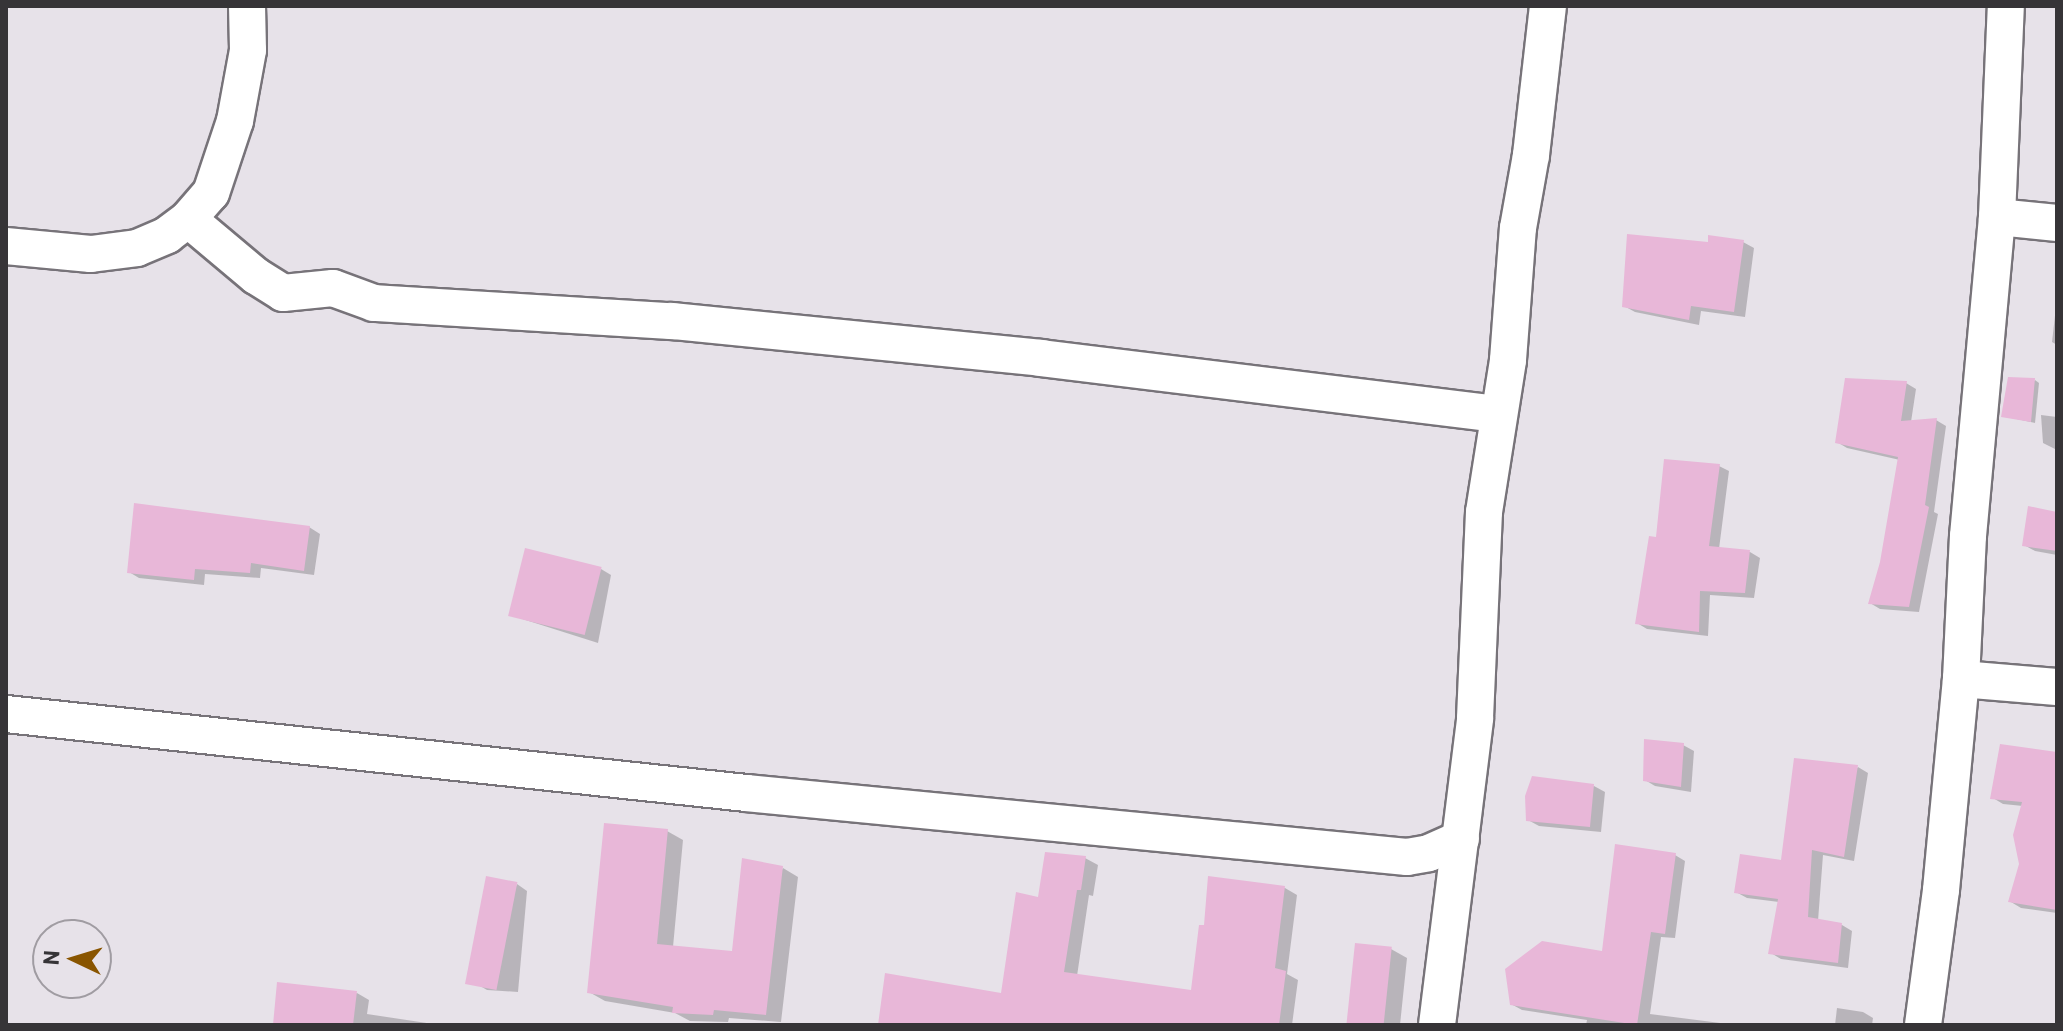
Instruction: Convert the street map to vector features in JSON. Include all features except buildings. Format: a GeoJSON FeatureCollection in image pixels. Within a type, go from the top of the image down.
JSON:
{"type":"FeatureCollection","features":[{"type":"Feature","properties":{"kind":"street"},"geometry":{"type":"LineString","coordinates":[[6,246],[91,254],[137,248],[167,235],[188,219],[211,193],[235,121],[248,50],[247,6]]}},
{"type":"Feature","properties":{"kind":"street"},"geometry":{"type":"LineString","coordinates":[[1437,1025],[1475,718],[1484,512],[1508,360],[1518,228],[1531,155],[1548,6]]}},
{"type":"Feature","properties":{"kind":"street"},"geometry":{"type":"LineString","coordinates":[[1923,1025],[1941,890],[1961,679],[1968,536],[1997,217],[2006,6]]}},
{"type":"Feature","properties":{"kind":"street"},"geometry":{"type":"LineString","coordinates":[[1997,217],[2057,223]]}},
{"type":"Feature","properties":{"kind":"street"},"geometry":{"type":"LineString","coordinates":[[188,219],[256,276],[283,293],[333,288],[374,303],[672,321],[1041,358],[1499,414]]}},
{"type":"Feature","properties":{"kind":"street"},"geometry":{"type":"LineString","coordinates":[[1961,679],[2057,687]]}},
{"type":"Feature","properties":{"kind":"street"},"geometry":{"type":"LineString","coordinates":[[6,714],[715,790],[1407,857],[1429,853],[1461,839]]}}]}
